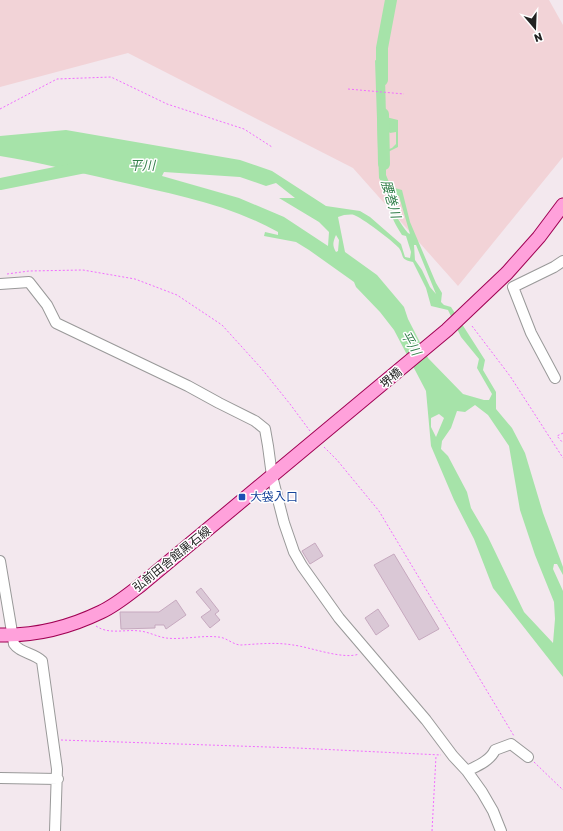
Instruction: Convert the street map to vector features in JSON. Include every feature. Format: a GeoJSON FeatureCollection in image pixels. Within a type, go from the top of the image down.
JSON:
{"type":"FeatureCollection","features":[{"type":"Feature","properties":{"kind":"main road","name":"堺橋"},"geometry":{"type":"LineString","coordinates":[[318,438],[477,303],[507,273],[539,237],[563,205]]}},
{"type":"Feature","properties":{"kind":"main road","name":"弘前田舎館黒石線"},"geometry":{"type":"LineString","coordinates":[[7,635],[46,632],[74,623],[114,604],[142,584],[318,438]]}},
{"type":"Feature","properties":{"kind":"street"},"geometry":{"type":"LineString","coordinates":[[555,378],[531,332],[513,287],[554,267],[563,260]]}},
{"type":"Feature","properties":{"kind":"street"},"geometry":{"type":"LineString","coordinates":[[0,284],[29,282],[47,305],[56,322],[188,386],[255,421],[265,429],[272,476],[291,544],[302,566],[339,618],[426,720],[453,756],[467,771],[493,811],[501,831]]}},
{"type":"Feature","properties":{"kind":"street"},"geometry":{"type":"LineString","coordinates":[[0,560],[7,635],[17,648],[37,656],[42,661],[58,779],[55,831]]}},
{"type":"Feature","properties":{"kind":"street"},"geometry":{"type":"LineString","coordinates":[[467,771],[488,759],[493,755],[495,750],[511,744],[528,757]]}},
{"type":"Feature","properties":{"kind":"street"},"geometry":{"type":"LineString","coordinates":[[0,778],[58,779]]}},
{"type":"Feature","properties":{"kind":"path"},"geometry":{"type":"LineString","coordinates":[[0,109],[57,79],[111,77],[166,104],[244,129],[272,147]]}},
{"type":"Feature","properties":{"kind":"path"},"geometry":{"type":"LineString","coordinates":[[348,89],[404,94]]}},
{"type":"Feature","properties":{"kind":"path"},"geometry":{"type":"LineString","coordinates":[[7,274],[29,271],[83,270],[135,279],[177,295],[222,325],[380,511],[516,739]]}},
{"type":"Feature","properties":{"kind":"path"},"geometry":{"type":"LineString","coordinates":[[472,326],[510,376],[563,458]]}},
{"type":"Feature","properties":{"kind":"path"},"geometry":{"type":"LineString","coordinates":[[563,433],[557,436],[563,443]]}},
{"type":"Feature","properties":{"kind":"path"},"geometry":{"type":"LineString","coordinates":[[86,618],[101,630],[109,632],[126,630],[139,631],[166,638],[220,637],[240,645],[266,643],[293,645],[344,655],[355,655],[368,651]]}},
{"type":"Feature","properties":{"kind":"path"},"geometry":{"type":"LineString","coordinates":[[52,740],[297,748],[453,756]]}},
{"type":"Feature","properties":{"kind":"path"},"geometry":{"type":"LineString","coordinates":[[432,831],[436,755]]}},
{"type":"Feature","properties":{"kind":"path"},"geometry":{"type":"LineString","coordinates":[[528,757],[563,790]]}},
{"type":"Feature","properties":{"kind":"shaded area"},"geometry":{"type":"Polygon","coordinates":[[[0,0],[549,0],[563,25],[563,157],[458,286],[353,168],[128,53],[0,87],[0,0]]]}},
{"type":"Feature","properties":{"kind":"water"},"geometry":{"type":"Polygon","coordinates":[[[375,60],[388,67],[385,76],[386,117],[398,120],[398,147],[386,153],[386,175],[391,187],[402,190],[410,222],[436,283],[442,293],[441,302],[444,305],[451,307],[485,360],[483,370],[496,392],[496,409],[512,428],[525,453],[543,513],[563,567],[563,575],[557,564],[554,564],[553,569],[563,591],[563,677],[493,588],[474,539],[454,500],[431,446],[426,391],[394,330],[380,312],[356,287],[354,282],[296,242],[264,236],[265,232],[278,235],[278,232],[259,222],[220,207],[179,195],[44,164],[0,156],[0,136],[66,130],[240,160],[272,171],[326,206],[360,211],[370,217],[401,244],[405,257],[410,258],[411,252],[406,236],[402,235],[395,223],[390,209],[391,200],[379,178],[375,60]],[[385,128],[381,132],[382,146],[386,150],[392,148],[396,144],[396,132],[390,133],[385,128]],[[164,172],[162,176],[239,198],[284,217],[328,246],[329,232],[319,222],[279,198],[295,198],[276,183],[266,186],[240,177],[164,172]],[[396,196],[394,206],[399,221],[410,234],[399,196],[396,196]],[[353,215],[338,217],[345,252],[377,275],[404,307],[408,319],[428,358],[463,394],[489,400],[492,394],[477,368],[479,359],[461,337],[448,310],[431,306],[426,288],[413,262],[404,259],[399,248],[384,235],[363,220],[353,215]],[[336,235],[333,245],[336,252],[338,251],[339,240],[336,235]],[[414,245],[415,260],[422,270],[430,287],[436,294],[416,245],[414,245]],[[475,405],[465,412],[457,411],[451,428],[442,441],[441,449],[448,456],[467,492],[471,508],[488,537],[524,612],[553,643],[555,619],[554,602],[535,555],[520,510],[509,446],[488,415],[475,405]],[[439,414],[431,418],[431,427],[436,437],[444,418],[439,414]]]}},
{"type":"Feature","properties":{"kind":"building"},"geometry":{"type":"Polygon","coordinates":[[[315,543],[323,556],[310,564],[302,551],[315,543]]]}},
{"type":"Feature","properties":{"kind":"building"},"geometry":{"type":"Polygon","coordinates":[[[394,554],[439,629],[419,640],[374,565],[394,554]]]}},
{"type":"Feature","properties":{"kind":"building"},"geometry":{"type":"Polygon","coordinates":[[[201,588],[219,611],[215,614],[220,620],[210,628],[201,617],[211,610],[196,592],[201,588]]]}},
{"type":"Feature","properties":{"kind":"building"},"geometry":{"type":"Polygon","coordinates":[[[176,600],[186,615],[166,629],[164,625],[155,625],[155,628],[121,629],[120,612],[159,612],[176,600]]]}},
{"type":"Feature","properties":{"kind":"building"},"geometry":{"type":"Polygon","coordinates":[[[378,609],[389,626],[376,635],[365,618],[378,609]]]}},
{"type":"Feature","properties":{"kind":"waterway","name":"腰巻川"},"geometry":{"type":"LineString","coordinates":[[382,80],[382,48],[391,0]]}},
{"type":"Feature","properties":{"kind":"waterway","name":"腰巻川"},"geometry":{"type":"LineString","coordinates":[[383,114],[384,164]]}},
{"type":"Feature","properties":{"kind":"waterway","name":"平川"},"geometry":{"type":"LineString","coordinates":[[0,184],[85,167]]}},
{"type":"Feature","properties":{"kind":"place","name":"大袋入口"},"geometry":{"type":"Point","coordinates":[242,497]}}]}
